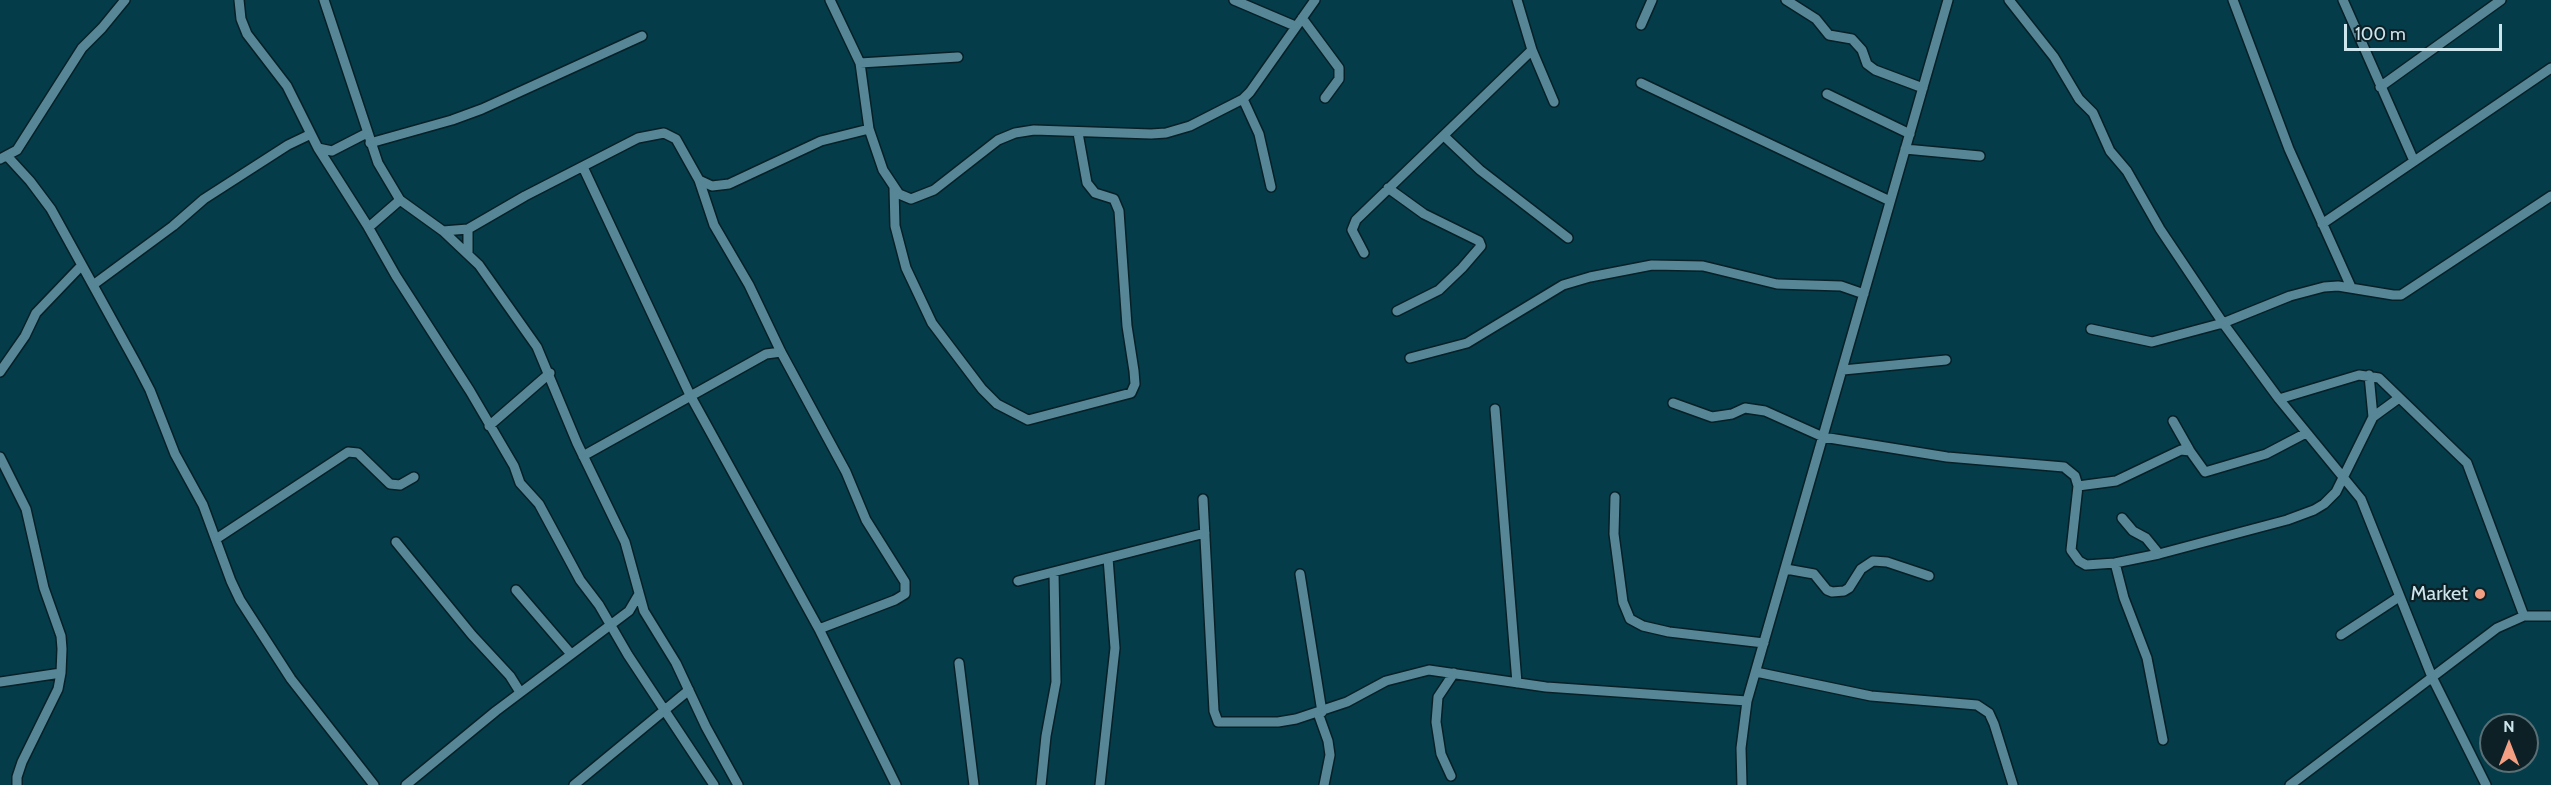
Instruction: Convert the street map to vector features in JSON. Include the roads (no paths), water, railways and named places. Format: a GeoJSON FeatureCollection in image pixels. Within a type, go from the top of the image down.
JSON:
{"type":"FeatureCollection","features":[{"type":"Feature","properties":{"kind":"street"},"geometry":{"type":"LineString","coordinates":[[125,0],[82,48],[23,143],[4,158],[30,181],[51,209],[150,390],[175,454],[203,505],[231,581],[248,612],[291,679],[374,785]]}},
{"type":"Feature","properties":{"kind":"street"},"geometry":{"type":"LineString","coordinates":[[239,0],[241,19],[247,34],[287,86],[318,148],[470,391],[514,466],[520,483],[539,504],[576,575],[611,624],[663,710],[714,785]]}},
{"type":"Feature","properties":{"kind":"street"},"geometry":{"type":"LineString","coordinates":[[324,0],[378,163],[400,200],[443,231],[468,254],[486,274],[524,326],[550,373],[583,456],[625,542],[644,611],[670,653],[738,785]]}},
{"type":"Feature","properties":{"kind":"street"},"geometry":{"type":"LineString","coordinates":[[830,0],[860,63],[868,129],[883,170],[894,188],[905,197],[921,196],[933,190],[998,140],[1015,133],[1034,130],[1166,134],[1190,126],[1243,99],[1258,82],[1295,26],[1316,0]]}},
{"type":"Feature","properties":{"kind":"street"},"geometry":{"type":"LineString","coordinates":[[1234,0],[1295,26]]}},
{"type":"Feature","properties":{"kind":"street"},"geometry":{"type":"LineString","coordinates":[[1517,0],[1532,50],[1554,102]]}},
{"type":"Feature","properties":{"kind":"street"},"geometry":{"type":"LineString","coordinates":[[1641,26],[1652,0]]}},
{"type":"Feature","properties":{"kind":"street"},"geometry":{"type":"LineString","coordinates":[[1786,0],[1816,19],[1829,35],[1852,39],[1862,50],[1867,64],[1875,70],[1923,88]]}},
{"type":"Feature","properties":{"kind":"street"},"geometry":{"type":"LineString","coordinates":[[1742,785],[1741,748],[1747,701],[1948,0]]}},
{"type":"Feature","properties":{"kind":"street"},"geometry":{"type":"LineString","coordinates":[[2009,0],[2054,57],[2079,99],[2092,113],[2110,151],[2127,171],[2160,229],[2223,323],[2279,399],[2364,505],[2432,677],[2486,785]]}},
{"type":"Feature","properties":{"kind":"street"},"geometry":{"type":"LineString","coordinates":[[2233,0],[2289,149],[2351,287]]}},
{"type":"Feature","properties":{"kind":"street"},"geometry":{"type":"LineString","coordinates":[[2343,0],[2414,161]]}},
{"type":"Feature","properties":{"kind":"street"},"geometry":{"type":"LineString","coordinates":[[2380,87],[2501,0]]}},
{"type":"Feature","properties":{"kind":"street"},"geometry":{"type":"LineString","coordinates":[[1302,18],[1339,68],[1340,79],[1326,98]]}},
{"type":"Feature","properties":{"kind":"street"},"geometry":{"type":"LineString","coordinates":[[318,148],[332,151],[369,138],[452,120],[482,109],[642,36]]}},
{"type":"Feature","properties":{"kind":"street"},"geometry":{"type":"LineString","coordinates":[[1364,253],[1354,236],[1353,225],[1388,188],[1532,50]]}},
{"type":"Feature","properties":{"kind":"street"},"geometry":{"type":"LineString","coordinates":[[860,63],[958,57]]}},
{"type":"Feature","properties":{"kind":"street"},"geometry":{"type":"LineString","coordinates":[[2322,224],[2551,68]]}},
{"type":"Feature","properties":{"kind":"street"},"geometry":{"type":"LineString","coordinates":[[1641,83],[1890,201]]}},
{"type":"Feature","properties":{"kind":"street"},"geometry":{"type":"LineString","coordinates":[[1827,94],[1910,134]]}},
{"type":"Feature","properties":{"kind":"street"},"geometry":{"type":"LineString","coordinates":[[1243,99],[1259,134],[1271,187]]}},
{"type":"Feature","properties":{"kind":"street"},"geometry":{"type":"LineString","coordinates":[[699,180],[712,186],[729,184],[827,139],[868,129]]}},
{"type":"Feature","properties":{"kind":"street"},"geometry":{"type":"LineString","coordinates":[[443,231],[468,229],[525,196],[638,138],[664,133],[672,136],[679,143],[699,180],[714,225],[749,285],[781,352],[846,472],[866,520],[905,582],[905,594],[895,600],[819,629]]}},
{"type":"Feature","properties":{"kind":"street"},"geometry":{"type":"LineString","coordinates":[[894,188],[896,226],[906,268],[932,323],[982,389],[997,404],[1028,420],[1131,393],[1135,384],[1119,212],[1113,199],[1095,193],[1087,183],[1078,133]]}},
{"type":"Feature","properties":{"kind":"street"},"geometry":{"type":"LineString","coordinates":[[93,285],[173,226],[204,199],[288,145],[311,134]]}},
{"type":"Feature","properties":{"kind":"street"},"geometry":{"type":"LineString","coordinates":[[1444,136],[1480,170],[1568,238]]}},
{"type":"Feature","properties":{"kind":"street"},"geometry":{"type":"LineString","coordinates":[[1905,150],[1980,156]]}},
{"type":"Feature","properties":{"kind":"street"},"geometry":{"type":"LineString","coordinates":[[329,165],[332,151]]}},
{"type":"Feature","properties":{"kind":"street"},"geometry":{"type":"LineString","coordinates":[[583,167],[690,395],[819,629],[896,785]]}},
{"type":"Feature","properties":{"kind":"street"},"geometry":{"type":"LineString","coordinates":[[706,203],[712,186]]}},
{"type":"Feature","properties":{"kind":"street"},"geometry":{"type":"LineString","coordinates":[[1388,188],[1425,214],[1479,241],[1481,246],[1445,285],[1433,294],[1396,311]]}},
{"type":"Feature","properties":{"kind":"street"},"geometry":{"type":"LineString","coordinates":[[2091,329],[2152,342],[2223,323],[2307,290],[2324,286],[2351,287],[2393,295],[2410,291],[2551,196]]}},
{"type":"Feature","properties":{"kind":"street"},"geometry":{"type":"LineString","coordinates":[[369,227],[400,200]]}},
{"type":"Feature","properties":{"kind":"street"},"geometry":{"type":"LineString","coordinates":[[468,229],[468,254]]}},
{"type":"Feature","properties":{"kind":"street"},"geometry":{"type":"LineString","coordinates":[[0,372],[25,336],[36,313],[82,265]]}},
{"type":"Feature","properties":{"kind":"street"},"geometry":{"type":"LineString","coordinates":[[1410,358],[1467,344],[1563,285],[1583,278],[1652,265],[1703,266],[1777,284],[1841,286],[1864,294]]}},
{"type":"Feature","properties":{"kind":"street"},"geometry":{"type":"LineString","coordinates":[[766,354],[774,338]]}},
{"type":"Feature","properties":{"kind":"street"},"geometry":{"type":"LineString","coordinates":[[583,456],[766,354],[781,352]]}},
{"type":"Feature","properties":{"kind":"street"},"geometry":{"type":"LineString","coordinates":[[1842,370],[1946,360]]}},
{"type":"Feature","properties":{"kind":"street"},"geometry":{"type":"LineString","coordinates":[[489,426],[550,373]]}},
{"type":"Feature","properties":{"kind":"street"},"geometry":{"type":"LineString","coordinates":[[2279,399],[2359,375],[2379,378],[2467,463],[2524,616]]}},
{"type":"Feature","properties":{"kind":"street"},"geometry":{"type":"LineString","coordinates":[[2369,375],[2373,417]]}},
{"type":"Feature","properties":{"kind":"street"},"geometry":{"type":"LineString","coordinates":[[1673,403],[1712,417],[1732,414],[1745,408],[1765,411],[1823,437],[1947,457],[2057,465],[2071,471],[2078,486],[2071,550],[2073,556],[2086,565],[2115,563],[2158,554],[2287,520],[2314,510],[2330,499],[2373,417],[2399,398]]}},
{"type":"Feature","properties":{"kind":"street"},"geometry":{"type":"LineString","coordinates":[[1495,410],[1517,682]]}},
{"type":"Feature","properties":{"kind":"street"},"geometry":{"type":"LineString","coordinates":[[2173,421],[2205,472],[2266,454],[2306,433]]}},
{"type":"Feature","properties":{"kind":"street"},"geometry":{"type":"LineString","coordinates":[[2078,486],[2116,481],[2181,450],[2190,451]]}},
{"type":"Feature","properties":{"kind":"street"},"geometry":{"type":"LineString","coordinates":[[216,539],[348,452],[358,453],[390,484],[400,485],[414,477]]}},
{"type":"Feature","properties":{"kind":"street"},"geometry":{"type":"LineString","coordinates":[[0,457],[22,502],[30,525],[44,588],[61,636],[61,674],[54,700],[22,762],[17,785]]}},
{"type":"Feature","properties":{"kind":"street"},"geometry":{"type":"LineString","coordinates":[[1615,497],[1614,534],[1623,602],[1630,619],[1643,626],[1669,632],[1764,644]]}},
{"type":"Feature","properties":{"kind":"street"},"geometry":{"type":"LineString","coordinates":[[1203,499],[1216,720],[1226,723],[1278,722],[1320,713],[1347,702],[1386,681],[1429,670],[1546,687],[1747,701]]}},
{"type":"Feature","properties":{"kind":"street"},"geometry":{"type":"LineString","coordinates":[[2122,518],[2133,531],[2146,538],[2158,554]]}},
{"type":"Feature","properties":{"kind":"street"},"geometry":{"type":"LineString","coordinates":[[1018,581],[1205,533]]}},
{"type":"Feature","properties":{"kind":"street"},"geometry":{"type":"LineString","coordinates":[[396,543],[472,636],[510,676],[520,692]]}},
{"type":"Feature","properties":{"kind":"street"},"geometry":{"type":"LineString","coordinates":[[1100,785],[1115,648],[1108,558]]}},
{"type":"Feature","properties":{"kind":"street"},"geometry":{"type":"LineString","coordinates":[[1786,569],[1814,574],[1827,590],[1832,592],[1849,588],[1861,569],[1873,561],[1887,562],[1929,576]]}},
{"type":"Feature","properties":{"kind":"street"},"geometry":{"type":"LineString","coordinates":[[2115,563],[2124,598],[2147,658],[2163,740]]}},
{"type":"Feature","properties":{"kind":"street"},"geometry":{"type":"LineString","coordinates":[[1041,785],[1046,736],[1056,682],[1054,572]]}},
{"type":"Feature","properties":{"kind":"street"},"geometry":{"type":"LineString","coordinates":[[1300,574],[1320,713],[1329,748],[1324,785]]}},
{"type":"Feature","properties":{"kind":"street"},"geometry":{"type":"LineString","coordinates":[[516,590],[571,654]]}},
{"type":"Feature","properties":{"kind":"street"},"geometry":{"type":"LineString","coordinates":[[406,785],[520,692],[629,611],[639,594]]}},
{"type":"Feature","properties":{"kind":"street"},"geometry":{"type":"LineString","coordinates":[[2341,636],[2399,597]]}},
{"type":"Feature","properties":{"kind":"street"},"geometry":{"type":"LineString","coordinates":[[629,611],[644,611]]}},
{"type":"Feature","properties":{"kind":"street"},"geometry":{"type":"LineString","coordinates":[[2290,785],[2498,628],[2524,616],[2551,616]]}},
{"type":"Feature","properties":{"kind":"street"},"geometry":{"type":"LineString","coordinates":[[959,663],[974,785]]}},
{"type":"Feature","properties":{"kind":"street"},"geometry":{"type":"LineString","coordinates":[[1756,672],[1871,696],[1977,705],[1989,713],[1992,718],[2013,785]]}},
{"type":"Feature","properties":{"kind":"street"},"geometry":{"type":"LineString","coordinates":[[1450,776],[1441,754],[1436,722],[1438,697],[1454,673]]}},
{"type":"Feature","properties":{"kind":"street"},"geometry":{"type":"LineString","coordinates":[[0,682],[61,674]]}},
{"type":"Feature","properties":{"kind":"street"},"geometry":{"type":"LineString","coordinates":[[574,785],[689,690]]}},
{"type":"Feature","properties":{"kind":"place","name":"Market"},"geometry":{"type":"Point","coordinates":[2480,594]}}]}
